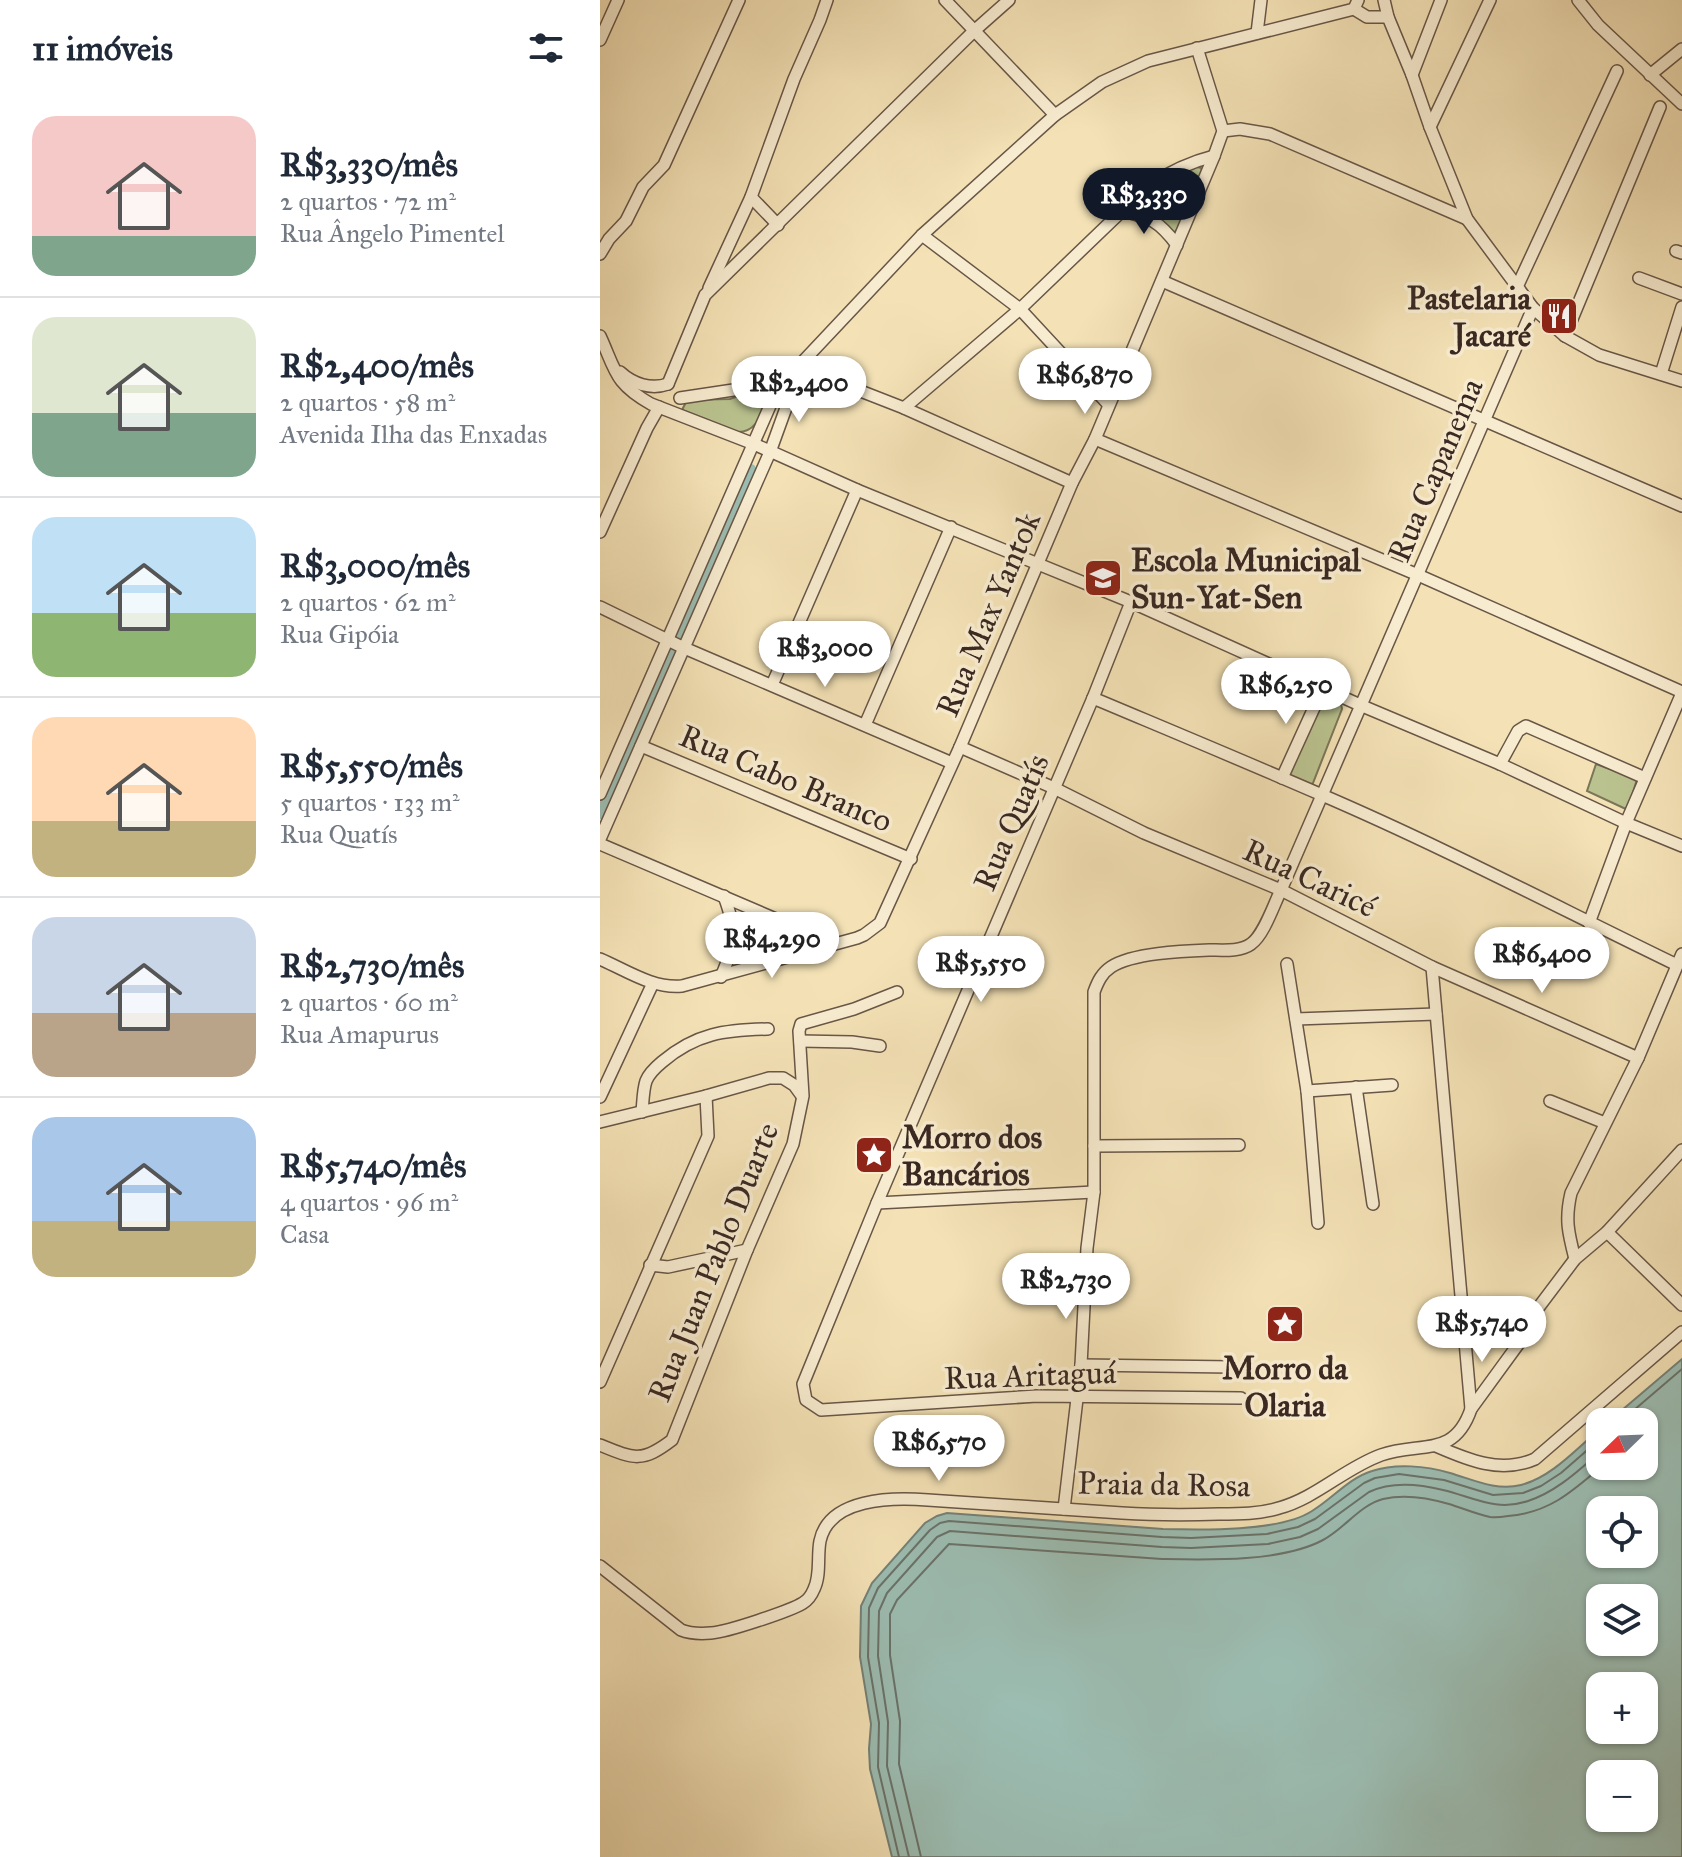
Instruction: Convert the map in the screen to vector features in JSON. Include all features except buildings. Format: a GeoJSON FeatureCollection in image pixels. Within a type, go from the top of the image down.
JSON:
{"type":"FeatureCollection","features":[{"type":"Feature","properties":{"kind":"street"},"geometry":{"type":"LineString","coordinates":[[600,40],[618,0]]}},
{"type":"Feature","properties":{"kind":"street"},"geometry":{"type":"LineString","coordinates":[[600,254],[626,221],[643,187],[664,165],[739,0]]}},
{"type":"Feature","properties":{"kind":"street"},"geometry":{"type":"LineString","coordinates":[[661,407],[654,396],[663,386],[751,197],[827,0]]}},
{"type":"Feature","properties":{"kind":"street"},"geometry":{"type":"LineString","coordinates":[[945,0],[1055,115]]}},
{"type":"Feature","properties":{"kind":"street"},"geometry":{"type":"LineString","coordinates":[[705,295],[1009,0]]}},
{"type":"Feature","properties":{"kind":"street"},"geometry":{"type":"LineString","coordinates":[[1257,33],[1261,0]]}},
{"type":"Feature","properties":{"kind":"street"},"geometry":{"type":"LineString","coordinates":[[1384,0],[1467,219],[1533,308],[1565,336],[1599,355],[1682,381]]}},
{"type":"Feature","properties":{"kind":"street"},"geometry":{"type":"LineString","coordinates":[[1412,75],[1441,0]]}},
{"type":"Feature","properties":{"kind":"street"},"geometry":{"type":"LineString","coordinates":[[1430,127],[1490,0]]}},
{"type":"Feature","properties":{"kind":"street"},"geometry":{"type":"LineString","coordinates":[[1578,0],[1598,25],[1682,104]]}},
{"type":"Feature","properties":{"kind":"street"},"geometry":{"type":"LineString","coordinates":[[600,794],[754,444],[793,374],[922,235],[1055,115],[1102,82],[1148,61],[1356,4],[1367,17],[1388,17]]}},
{"type":"Feature","properties":{"kind":"street"},"geometry":{"type":"LineString","coordinates":[[1197,48],[1223,131],[1240,129],[1270,134],[1467,219]]}},
{"type":"Feature","properties":{"kind":"street"},"geometry":{"type":"LineString","coordinates":[[1650,75],[1682,49]]}},
{"type":"Feature","properties":{"kind":"street"},"geometry":{"type":"LineString","coordinates":[[1517,287],[1617,71]]}},
{"type":"Feature","properties":{"kind":"street"},"geometry":{"type":"LineString","coordinates":[[1565,336],[1660,107]]}},
{"type":"Feature","properties":{"kind":"street","name":"Rua Max Yantok"},"geometry":{"type":"LineString","coordinates":[[600,959],[653,983],[682,986],[864,935],[880,923],[960,747],[1072,483],[1095,439],[1223,131]]}},
{"type":"Feature","properties":{"kind":"street"},"geometry":{"type":"LineString","coordinates":[[904,408],[1020,309],[1148,186],[1168,172],[1214,156]]}},
{"type":"Feature","properties":{"kind":"street"},"geometry":{"type":"LineString","coordinates":[[751,197],[778,225]]}},
{"type":"Feature","properties":{"kind":"street"},"geometry":{"type":"LineString","coordinates":[[1121,211],[1154,221],[1177,245]]}},
{"type":"Feature","properties":{"kind":"street"},"geometry":{"type":"LineString","coordinates":[[922,235],[1020,309],[1108,404]]}},
{"type":"Feature","properties":{"kind":"street"},"geometry":{"type":"LineString","coordinates":[[1639,278],[1682,294]]}},
{"type":"Feature","properties":{"kind":"street"},"geometry":{"type":"LineString","coordinates":[[1162,281],[1682,506]]}},
{"type":"Feature","properties":{"kind":"street"},"geometry":{"type":"LineString","coordinates":[[1661,374],[1682,307]]}},
{"type":"Feature","properties":{"kind":"street","name":"Rua Capanema"},"geometry":{"type":"LineString","coordinates":[[1094,1146],[1094,992],[1099,979],[1109,968],[1124,960],[1184,951],[1237,949],[1249,946],[1257,938],[1281,890],[1533,308]]}},
{"type":"Feature","properties":{"kind":"street"},"geometry":{"type":"LineString","coordinates":[[600,336],[613,370],[638,397],[1131,602],[1682,846]]}},
{"type":"Feature","properties":{"kind":"street"},"geometry":{"type":"LineString","coordinates":[[609,360],[630,380],[677,389],[680,398],[675,407],[661,407]]}},
{"type":"Feature","properties":{"kind":"street"},"geometry":{"type":"LineString","coordinates":[[793,374],[770,452],[600,842],[832,943]]}},
{"type":"Feature","properties":{"kind":"street"},"geometry":{"type":"LineString","coordinates":[[680,398],[740,389],[793,374],[904,408],[1072,483]]}},
{"type":"Feature","properties":{"kind":"street"},"geometry":{"type":"LineString","coordinates":[[600,532],[647,428],[661,407]]}},
{"type":"Feature","properties":{"kind":"street"},"geometry":{"type":"LineString","coordinates":[[1095,439],[1418,575],[1682,692],[1626,823],[1589,923]]}},
{"type":"Feature","properties":{"kind":"street"},"geometry":{"type":"LineString","coordinates":[[772,685],[857,490]]}},
{"type":"Feature","properties":{"kind":"street"},"geometry":{"type":"LineString","coordinates":[[865,725],[951,527]]}},
{"type":"Feature","properties":{"kind":"street","name":"Rua Quatís"},"geometry":{"type":"LineString","coordinates":[[821,1410],[806,1400],[803,1384],[1131,602]]}},
{"type":"Feature","properties":{"kind":"street"},"geometry":{"type":"LineString","coordinates":[[600,607],[683,648],[952,763]]}},
{"type":"Feature","properties":{"kind":"street"},"geometry":{"type":"LineString","coordinates":[[1282,778],[1323,688]]}},
{"type":"Feature","properties":{"kind":"street"},"geometry":{"type":"LineString","coordinates":[[1093,698],[1322,794],[1536,894],[1589,923],[1680,959],[1638,1058],[1571,1193],[1566,1212],[1575,1259]]}},
{"type":"Feature","properties":{"kind":"street"},"geometry":{"type":"LineString","coordinates":[[1500,764],[1518,731],[1526,726],[1645,778]]}},
{"type":"Feature","properties":{"kind":"street","name":"Rua Cabo Branco"},"geometry":{"type":"LineString","coordinates":[[641,746],[911,859]]}},
{"type":"Feature","properties":{"kind":"street","name":"Rua Caricé"},"geometry":{"type":"LineString","coordinates":[[960,747],[1054,788],[1144,833],[1281,890],[1432,967],[1638,1058]]}},
{"type":"Feature","properties":{"kind":"street"},"geometry":{"type":"LineString","coordinates":[[721,977],[734,938],[732,918],[724,896]]}},
{"type":"Feature","properties":{"kind":"street"},"geometry":{"type":"LineString","coordinates":[[1287,964],[1307,1091],[1318,1223]]}},
{"type":"Feature","properties":{"kind":"street"},"geometry":{"type":"LineString","coordinates":[[1432,967],[1471,1409]]}},
{"type":"Feature","properties":{"kind":"street"},"geometry":{"type":"LineString","coordinates":[[600,1097],[653,983]]}},
{"type":"Feature","properties":{"kind":"street"},"geometry":{"type":"LineString","coordinates":[[803,1096],[801,1024],[854,1009],[897,992]]}},
{"type":"Feature","properties":{"kind":"street"},"geometry":{"type":"LineString","coordinates":[[1296,1019],[1436,1014]]}},
{"type":"Feature","properties":{"kind":"street"},"geometry":{"type":"LineString","coordinates":[[642,1112],[647,1079],[673,1052],[700,1038],[729,1030],[768,1029]]}},
{"type":"Feature","properties":{"kind":"street"},"geometry":{"type":"LineString","coordinates":[[800,1041],[880,1046]]}},
{"type":"Feature","properties":{"kind":"street","name":"Rua Juan Pablo Duarte"},"geometry":{"type":"LineString","coordinates":[[600,1122],[769,1078],[783,1078],[803,1096],[793,1144],[747,1250],[672,1440],[654,1454],[641,1458],[600,1445]]}},
{"type":"Feature","properties":{"kind":"street"},"geometry":{"type":"LineString","coordinates":[[1307,1091],[1392,1085]]}},
{"type":"Feature","properties":{"kind":"street"},"geometry":{"type":"LineString","coordinates":[[1356,1087],[1373,1204]]}},
{"type":"Feature","properties":{"kind":"street"},"geometry":{"type":"LineString","coordinates":[[600,1382],[708,1136],[706,1096]]}},
{"type":"Feature","properties":{"kind":"street"},"geometry":{"type":"LineString","coordinates":[[1550,1101],[1605,1123]]}},
{"type":"Feature","properties":{"kind":"street"},"geometry":{"type":"LineString","coordinates":[[1064,1509],[1081,1365],[1087,1248],[1094,1192],[1094,1146],[1239,1145]]}},
{"type":"Feature","properties":{"kind":"street"},"geometry":{"type":"LineString","coordinates":[[1436,1446],[1460,1431],[1471,1409],[1522,1339],[1526,1324],[1575,1259],[1607,1232],[1682,1150]]}},
{"type":"Feature","properties":{"kind":"street"},"geometry":{"type":"LineString","coordinates":[[877,1203],[1094,1192]]}},
{"type":"Feature","properties":{"kind":"street"},"geometry":{"type":"LineString","coordinates":[[1607,1232],[1682,1305]]}},
{"type":"Feature","properties":{"kind":"street"},"geometry":{"type":"LineString","coordinates":[[650,1265],[668,1267],[747,1250]]}},
{"type":"Feature","properties":{"kind":"street"},"geometry":{"type":"LineString","coordinates":[[1436,1446],[1470,1461],[1490,1465],[1527,1463],[1682,1332]]}},
{"type":"Feature","properties":{"kind":"street"},"geometry":{"type":"LineString","coordinates":[[1081,1365],[1233,1367]]}},
{"type":"Feature","properties":{"kind":"street","name":"Rua Aritaguá"},"geometry":{"type":"LineString","coordinates":[[821,1410],[1037,1396],[1241,1398]]}},
{"type":"Feature","properties":{"kind":"street","name":"Praia da Rosa"},"geometry":{"type":"LineString","coordinates":[[600,1566],[681,1630],[693,1634],[715,1633],[805,1602],[817,1583],[822,1531],[828,1521],[855,1505],[923,1499],[1172,1516],[1255,1513],[1282,1508],[1382,1455],[1436,1446]]}},
{"type":"Feature","properties":{"kind":"green space"},"geometry":{"type":"Polygon","coordinates":[[[1193,166],[1202,171],[1182,224],[1174,233],[1155,216],[1130,207],[1141,194],[1193,166]]]}},
{"type":"Feature","properties":{"kind":"green space"},"geometry":{"type":"Polygon","coordinates":[[[765,387],[770,395],[762,414],[755,425],[744,431],[737,432],[682,410],[687,400],[730,399],[765,387]]]}},
{"type":"Feature","properties":{"kind":"green space"},"geometry":{"type":"Polygon","coordinates":[[[1324,696],[1341,704],[1342,709],[1313,783],[1308,786],[1287,775],[1324,696]]]}},
{"type":"Feature","properties":{"kind":"green space"},"geometry":{"type":"Polygon","coordinates":[[[1596,764],[1637,779],[1628,810],[1587,791],[1596,764]]]}},
{"type":"Feature","properties":{"kind":"water"},"geometry":{"type":"Polygon","coordinates":[[[1682,1359],[1682,1857],[892,1857],[870,1769],[871,1724],[860,1657],[861,1606],[872,1583],[925,1523],[947,1513],[1163,1529],[1261,1526],[1298,1518],[1372,1471],[1411,1466],[1494,1486],[1512,1486],[1543,1476],[1586,1441],[1586,1480],[1658,1480],[1658,1408],[1624,1408],[1682,1359]]]}},
{"type":"Feature","properties":{"kind":"waterway"},"geometry":{"type":"LineString","coordinates":[[600,814],[751,469]]}},
{"type":"Feature","properties":{"kind":"place","name":"Pastelaria Jacaré"},"geometry":{"type":"Point","coordinates":[1559,316]}},
{"type":"Feature","properties":{"kind":"place","name":"Escola Municipal Sun-Yat-Sen"},"geometry":{"type":"Point","coordinates":[1103,578]}},
{"type":"Feature","properties":{"kind":"place","name":"Morro dos Bancários"},"geometry":{"type":"Point","coordinates":[874,1155]}},
{"type":"Feature","properties":{"kind":"place","name":"Morro da Olaria"},"geometry":{"type":"Point","coordinates":[1285,1324]}}]}
